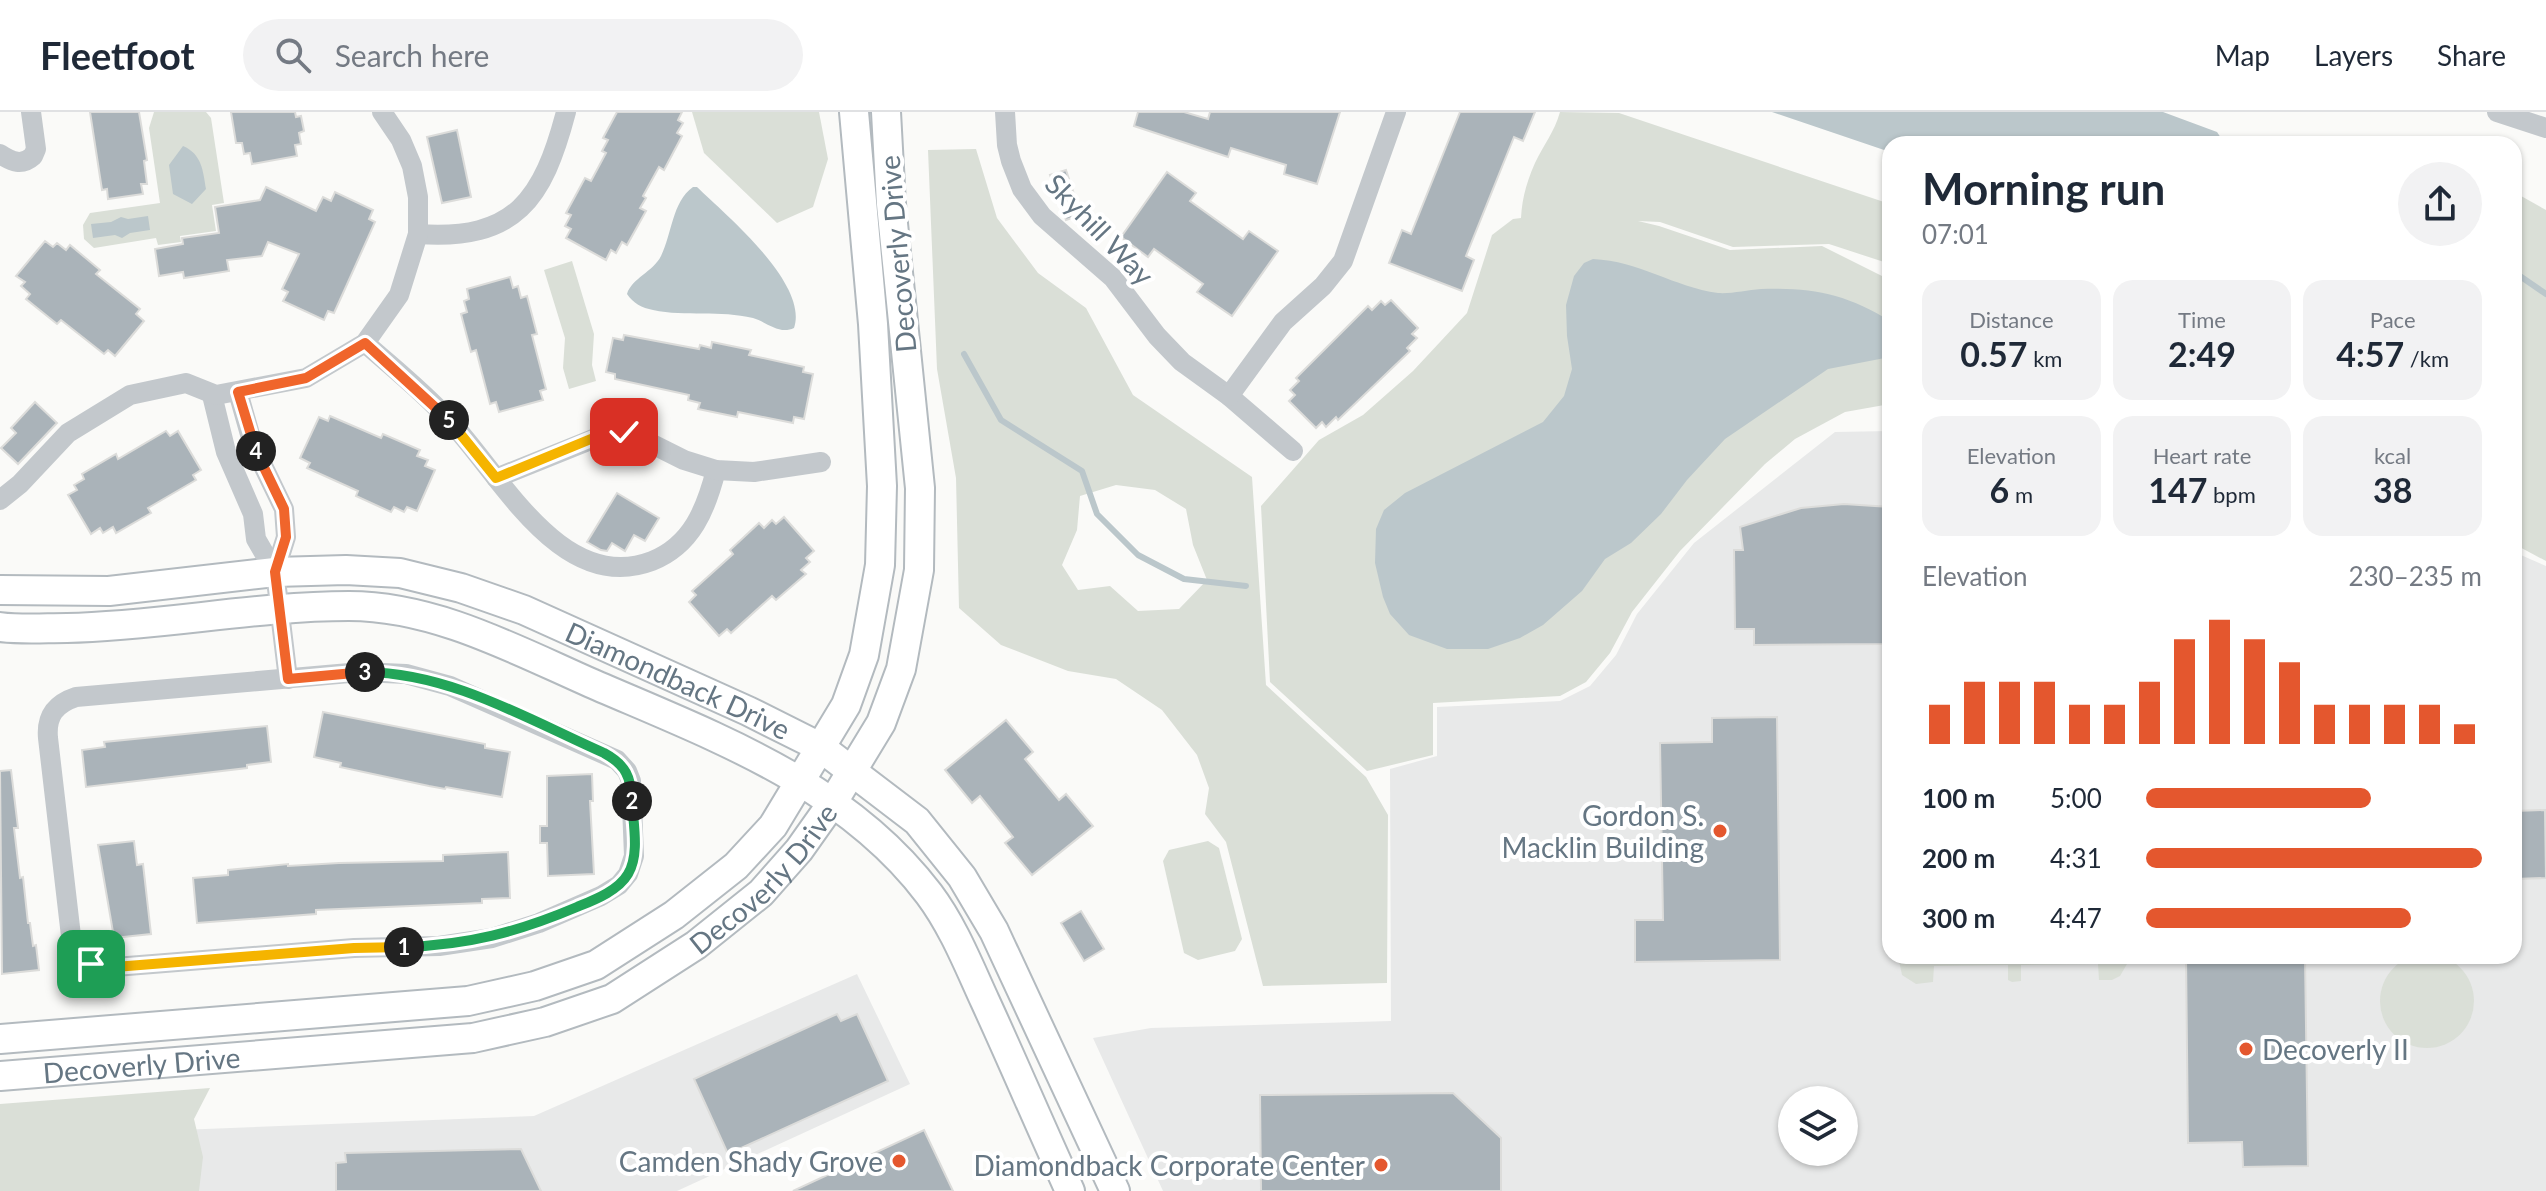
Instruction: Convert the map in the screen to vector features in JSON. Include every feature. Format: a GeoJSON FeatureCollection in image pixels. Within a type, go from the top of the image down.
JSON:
{"type":"FeatureCollection","features":[{"type":"Feature","properties":{"kind":"street"},"geometry":{"type":"LineString","coordinates":[[0,154],[20,163],[33,156],[36,149],[31,112]]}},
{"type":"Feature","properties":{"kind":"street"},"geometry":{"type":"LineString","coordinates":[[0,500],[20,484],[68,433],[130,395],[186,383],[212,395],[306,378],[365,343],[399,295],[418,234],[418,197],[412,166],[401,140],[382,112]]}},
{"type":"Feature","properties":{"kind":"street"},"geometry":{"type":"LineString","coordinates":[[418,234],[450,236],[475,233],[525,205],[545,178],[566,112]]}},
{"type":"Feature","properties":{"kind":"street","name":"Decoverly Drive"},"geometry":{"type":"LineString","coordinates":[[0,1039],[468,1001],[535,986],[596,965],[674,915],[736,866],[773,826],[846,705],[864,655],[880,565],[882,486],[879,405],[854,112]]}},
{"type":"Feature","properties":{"kind":"street","name":"Decoverly Drive"},"geometry":{"type":"LineString","coordinates":[[0,1076],[473,1038],[545,1022],[612,999],[696,945],[761,893],[799,850],[833,802],[881,723],[901,669],[919,570],[920,488],[891,204],[886,112]]}},
{"type":"Feature","properties":{"kind":"street","name":"Skyhill Way"},"geometry":{"type":"LineString","coordinates":[[1005,112],[1011,161],[1022,189],[1042,216],[1113,278],[1157,336],[1182,362],[1229,396],[1293,451]]}},
{"type":"Feature","properties":{"kind":"street"},"geometry":{"type":"LineString","coordinates":[[1229,396],[1283,322],[1323,286],[1343,261],[1396,112]]}},
{"type":"Feature","properties":{"kind":"street"},"geometry":{"type":"LineString","coordinates":[[2497,112],[2546,128]]}},
{"type":"Feature","properties":{"kind":"street"},"geometry":{"type":"LineString","coordinates":[[365,343],[447,417],[541,529],[561,547],[596,564],[638,566],[661,557],[681,544],[697,526],[716,470]]}},
{"type":"Feature","properties":{"kind":"street"},"geometry":{"type":"LineString","coordinates":[[238,392],[253,445],[284,509],[286,537],[275,572]]}},
{"type":"Feature","properties":{"kind":"street"},"geometry":{"type":"LineString","coordinates":[[212,395],[226,452],[253,514],[256,539],[275,572],[288,679]]}},
{"type":"Feature","properties":{"kind":"street"},"geometry":{"type":"LineString","coordinates":[[879,405],[910,400]]}},
{"type":"Feature","properties":{"kind":"street"},"geometry":{"type":"LineString","coordinates":[[496,478],[613,431],[636,436],[684,460],[716,470],[754,472],[821,462]]}},
{"type":"Feature","properties":{"kind":"street","name":"Diamondback Drive"},"geometry":{"type":"LineString","coordinates":[[0,590],[109,591],[275,572],[346,570],[400,573],[461,588],[524,610],[748,711],[820,747],[917,821],[962,877],[994,931],[1115,1191]]}},
{"type":"Feature","properties":{"kind":"street","name":"Diamondback Drive"},"geometry":{"type":"LineString","coordinates":[[0,627],[108,627],[281,610],[363,607],[403,610],[452,625],[733,745],[800,780],[833,802],[891,851],[929,894],[953,933],[1070,1191]]}},
{"type":"Feature","properties":{"kind":"street"},"geometry":{"type":"LineString","coordinates":[[361,672],[385,672],[429,679],[617,760],[627,771],[632,793],[634,856],[628,874],[619,885],[584,905],[492,938],[439,946],[354,948],[115,967],[99,967],[84,959],[77,952],[71,936],[49,753],[47,727],[56,707],[76,697],[288,679],[361,672]]}},
{"type":"Feature","properties":{"kind":"shaded area"},"geometry":{"type":"Polygon","coordinates":[[[154,112],[206,112],[211,118],[224,203],[212,205],[216,231],[180,236],[181,242],[158,245],[156,238],[94,248],[84,239],[83,225],[90,213],[160,203],[149,128],[154,112]]]}},
{"type":"Feature","properties":{"kind":"shaded area"},"geometry":{"type":"Polygon","coordinates":[[[692,112],[819,112],[828,159],[813,207],[777,223],[704,153],[692,112]]]}},
{"type":"Feature","properties":{"kind":"shaded area"},"geometry":{"type":"Polygon","coordinates":[[[1560,112],[1619,113],[1882,201],[1882,261],[1829,244],[1733,247],[1660,222],[1638,221],[1730,250],[1822,246],[1882,276],[1882,405],[1845,412],[1795,439],[1765,464],[1680,551],[1632,612],[1610,653],[1586,682],[1560,696],[1433,703],[1433,755],[1367,771],[1270,682],[1261,506],[1319,440],[1363,415],[1413,371],[1467,313],[1492,235],[1513,219],[1521,218],[1530,176],[1560,112]]]}},
{"type":"Feature","properties":{"kind":"shaded area"},"geometry":{"type":"Polygon","coordinates":[[[1772,112],[2163,112],[2217,132],[2220,136],[1882,136],[1882,149],[1772,112]]]}},
{"type":"Feature","properties":{"kind":"shaded area"},"geometry":{"type":"Polygon","coordinates":[[[183,146],[198,158],[206,189],[192,204],[173,194],[169,165],[183,146]]]}},
{"type":"Feature","properties":{"kind":"shaded area"},"geometry":{"type":"Polygon","coordinates":[[[976,149],[997,218],[1038,273],[1086,308],[1133,395],[1252,477],[1266,685],[1366,777],[1388,815],[1387,983],[1263,986],[1226,842],[1205,814],[1209,788],[1197,755],[1162,710],[1116,679],[1068,671],[1001,645],[959,608],[956,478],[937,369],[928,150],[976,149]],[[1116,485],[1080,496],[1077,530],[1062,565],[1078,590],[1110,586],[1138,611],[1179,609],[1207,580],[1193,545],[1186,509],[1155,490],[1116,485]]]}},
{"type":"Feature","properties":{"kind":"shaded area"},"geometry":{"type":"Polygon","coordinates":[[[693,187],[697,187],[744,232],[778,271],[795,310],[794,328],[778,329],[741,316],[653,310],[638,305],[627,294],[661,256],[681,201],[693,187]]]}},
{"type":"Feature","properties":{"kind":"shaded area"},"geometry":{"type":"Polygon","coordinates":[[[2522,196],[2546,210],[2546,561],[2522,548],[2522,196]]]}},
{"type":"Feature","properties":{"kind":"shaded area"},"geometry":{"type":"Polygon","coordinates":[[[148,216],[150,230],[130,233],[122,238],[115,235],[93,238],[91,224],[111,222],[121,217],[148,216]]]}},
{"type":"Feature","properties":{"kind":"shaded area"},"geometry":{"type":"Polygon","coordinates":[[[1593,259],[1626,264],[1718,293],[1797,289],[1844,298],[1882,316],[1882,359],[1828,369],[1725,439],[1661,514],[1631,543],[1605,559],[1582,591],[1543,625],[1520,638],[1488,649],[1447,649],[1409,635],[1390,614],[1375,563],[1376,529],[1384,510],[1405,493],[1543,422],[1564,396],[1572,369],[1566,305],[1574,276],[1584,263],[1593,259]]]}},
{"type":"Feature","properties":{"kind":"shaded area"},"geometry":{"type":"Polygon","coordinates":[[[572,261],[594,334],[592,365],[596,381],[569,389],[563,368],[565,338],[544,270],[572,261]]]}},
{"type":"Feature","properties":{"kind":"shaded area"},"geometry":{"type":"Polygon","coordinates":[[[1882,431],[1882,964],[2522,964],[2522,556],[2546,566],[2546,1191],[1163,1191],[1093,1038],[1151,1028],[1391,1021],[1390,769],[1437,756],[1437,707],[1560,701],[1590,686],[1616,655],[1637,614],[1694,543],[1835,432],[1882,431]]]}},
{"type":"Feature","properties":{"kind":"shaded area"},"geometry":{"type":"Polygon","coordinates":[[[1208,841],[1219,848],[1242,939],[1235,951],[1198,960],[1184,953],[1163,861],[1169,850],[1208,841]]]}},
{"type":"Feature","properties":{"kind":"shaded area"},"geometry":{"type":"Polygon","coordinates":[[[1900,964],[2098,964],[2021,965],[2021,981],[2012,982],[2008,980],[2008,965],[1934,966],[1933,982],[1916,984],[1902,975],[1900,964]]]}},
{"type":"Feature","properties":{"kind":"shaded area"},"geometry":{"type":"Polygon","coordinates":[[[2098,964],[2127,964],[2120,976],[2112,980],[2099,980],[2098,964]]]}},
{"type":"Feature","properties":{"kind":"shaded area"},"geometry":{"type":"Polygon","coordinates":[[[2399,964],[2455,964],[2466,975],[2473,992],[2471,1019],[2460,1034],[2445,1045],[2427,1048],[2409,1045],[2394,1034],[2383,1019],[2380,1001],[2383,983],[2399,964]]]}},
{"type":"Feature","properties":{"kind":"shaded area"},"geometry":{"type":"Polygon","coordinates":[[[857,974],[910,1084],[677,1191],[0,1191],[0,1187],[77,1134],[534,1116],[857,974]]]}},
{"type":"Feature","properties":{"kind":"shaded area"},"geometry":{"type":"Polygon","coordinates":[[[210,1088],[194,1119],[203,1157],[199,1191],[0,1191],[0,1104],[210,1088]]]}},
{"type":"Feature","properties":{"kind":"building"},"geometry":{"type":"Polygon","coordinates":[[[90,112],[139,112],[147,160],[144,161],[147,184],[141,184],[143,194],[108,199],[107,189],[102,190],[90,112]]]}},
{"type":"Feature","properties":{"kind":"building"},"geometry":{"type":"Polygon","coordinates":[[[231,112],[295,112],[296,117],[301,116],[304,131],[299,133],[301,144],[295,145],[297,156],[252,164],[250,153],[244,154],[242,143],[236,143],[231,112]]]}},
{"type":"Feature","properties":{"kind":"building"},"geometry":{"type":"Polygon","coordinates":[[[617,112],[682,112],[678,120],[683,123],[677,133],[682,136],[664,170],[659,167],[643,196],[646,198],[640,208],[646,211],[627,245],[622,242],[616,253],[611,250],[606,260],[566,238],[571,229],[565,226],[571,215],[566,213],[585,178],[591,181],[606,153],[602,151],[608,140],[603,138],[617,112]]]}},
{"type":"Feature","properties":{"kind":"building"},"geometry":{"type":"Polygon","coordinates":[[[1138,112],[1184,112],[1208,119],[1210,112],[1340,112],[1317,184],[1284,174],[1286,165],[1231,148],[1228,157],[1134,126],[1138,112]]]}},
{"type":"Feature","properties":{"kind":"building"},"geometry":{"type":"Polygon","coordinates":[[[1460,112],[1535,112],[1523,141],[1514,137],[1466,256],[1474,260],[1462,291],[1389,263],[1402,230],[1411,234],[1460,112]]]}},
{"type":"Feature","properties":{"kind":"building"},"geometry":{"type":"Polygon","coordinates":[[[457,130],[471,197],[442,203],[427,137],[457,130]]]}},
{"type":"Feature","properties":{"kind":"building"},"geometry":{"type":"Polygon","coordinates":[[[1066,170],[1081,215],[1066,220],[1050,175],[1066,170]]]}},
{"type":"Feature","properties":{"kind":"building"},"geometry":{"type":"Polygon","coordinates":[[[1167,172],[1196,193],[1190,201],[1243,239],[1249,231],[1278,251],[1232,316],[1197,292],[1203,284],[1154,249],[1148,257],[1121,237],[1167,172]]]}},
{"type":"Feature","properties":{"kind":"building"},"geometry":{"type":"Polygon","coordinates":[[[266,187],[316,211],[323,197],[331,201],[335,192],[373,210],[369,219],[375,222],[334,313],[328,311],[324,320],[283,301],[288,292],[282,289],[299,254],[268,242],[262,256],[227,260],[229,271],[184,278],[183,272],[159,276],[155,249],[183,244],[182,238],[219,233],[215,207],[260,200],[266,187]]]}},
{"type":"Feature","properties":{"kind":"building"},"geometry":{"type":"Polygon","coordinates":[[[45,241],[53,247],[57,243],[66,250],[70,245],[100,270],[96,274],[140,309],[136,314],[144,321],[115,356],[108,350],[104,354],[61,320],[57,324],[26,299],[30,294],[21,286],[25,282],[16,276],[45,241]]]}},
{"type":"Feature","properties":{"kind":"building"},"geometry":{"type":"Polygon","coordinates":[[[510,277],[513,288],[518,286],[521,298],[527,296],[537,334],[532,335],[546,389],[540,391],[543,400],[499,412],[496,402],[490,404],[476,350],[471,352],[461,314],[467,312],[464,301],[469,299],[467,289],[510,277]]]}},
{"type":"Feature","properties":{"kind":"building"},"geometry":{"type":"Polygon","coordinates":[[[1391,300],[1418,328],[1412,334],[1417,338],[1407,348],[1410,351],[1338,420],[1336,417],[1326,427],[1322,422],[1316,428],[1289,401],[1295,395],[1290,390],[1299,381],[1296,378],[1368,306],[1372,310],[1381,301],[1385,305],[1391,300]]]}},
{"type":"Feature","properties":{"kind":"building"},"geometry":{"type":"Polygon","coordinates":[[[624,335],[699,349],[700,345],[711,348],[712,342],[751,350],[749,355],[804,367],[803,372],[813,374],[804,419],[794,417],[793,423],[738,412],[737,417],[698,409],[700,403],[688,400],[689,395],[615,379],[615,374],[606,372],[613,338],[623,340],[624,335]]]}},
{"type":"Feature","properties":{"kind":"building"},"geometry":{"type":"Polygon","coordinates":[[[35,402],[57,423],[18,464],[1,448],[16,433],[11,428],[35,402]]]}},
{"type":"Feature","properties":{"kind":"building"},"geometry":{"type":"Polygon","coordinates":[[[330,416],[381,438],[383,434],[420,450],[417,456],[428,460],[425,466],[435,470],[417,511],[407,507],[404,512],[394,507],[391,512],[356,496],[358,491],[307,468],[310,463],[300,458],[319,417],[328,421],[330,416]]]}},
{"type":"Feature","properties":{"kind":"building"},"geometry":{"type":"Polygon","coordinates":[[[166,431],[170,436],[178,431],[201,470],[193,475],[196,480],[148,508],[151,513],[116,533],[113,527],[103,533],[100,528],[91,534],[68,495],[77,490],[74,485],[84,479],[82,474],[116,454],[118,459],[166,431]]]}},
{"type":"Feature","properties":{"kind":"building"},"geometry":{"type":"Polygon","coordinates":[[[617,493],[659,518],[645,541],[634,535],[625,551],[612,543],[607,551],[601,550],[587,542],[617,493]]]}},
{"type":"Feature","properties":{"kind":"building"},"geometry":{"type":"Polygon","coordinates":[[[1844,504],[1882,506],[1882,644],[1754,645],[1754,629],[1735,629],[1734,550],[1743,550],[1740,527],[1801,508],[1844,504]]]}},
{"type":"Feature","properties":{"kind":"building"},"geometry":{"type":"Polygon","coordinates":[[[784,517],[814,551],[806,558],[810,562],[801,570],[806,574],[776,600],[772,596],[731,633],[727,629],[719,636],[689,602],[696,595],[692,591],[733,554],[730,550],[759,523],[764,528],[772,520],[776,524],[784,517]]]}},
{"type":"Feature","properties":{"kind":"building"},"geometry":{"type":"Polygon","coordinates":[[[323,712],[485,744],[485,748],[510,752],[502,797],[429,786],[340,767],[341,763],[314,757],[323,712]]]}},
{"type":"Feature","properties":{"kind":"building","name":"Gordon S. Macklin Building"},"geometry":{"type":"Polygon","coordinates":[[[1777,717],[1780,960],[1635,962],[1635,920],[1663,920],[1660,743],[1712,742],[1712,718],[1777,717]]]}},
{"type":"Feature","properties":{"kind":"building"},"geometry":{"type":"Polygon","coordinates":[[[1006,720],[1033,752],[1025,759],[1059,800],[1066,794],[1093,826],[1032,875],[1005,843],[1013,837],[980,796],[972,803],[945,770],[1006,720]]]}},
{"type":"Feature","properties":{"kind":"building"},"geometry":{"type":"Polygon","coordinates":[[[267,726],[271,762],[247,765],[247,768],[86,787],[82,750],[105,747],[104,742],[267,726]]]}},
{"type":"Feature","properties":{"kind":"building"},"geometry":{"type":"Polygon","coordinates":[[[11,770],[20,878],[23,877],[28,923],[33,946],[36,945],[39,970],[2,974],[0,771],[11,770]]]}},
{"type":"Feature","properties":{"kind":"building"},"geometry":{"type":"Polygon","coordinates":[[[592,774],[593,801],[590,801],[594,874],[548,876],[547,843],[540,843],[540,826],[547,826],[547,776],[592,774]]]}},
{"type":"Feature","properties":{"kind":"building"},"geometry":{"type":"Polygon","coordinates":[[[2545,810],[2546,878],[2522,879],[2522,811],[2545,810]]]}},
{"type":"Feature","properties":{"kind":"building"},"geometry":{"type":"Polygon","coordinates":[[[134,841],[137,865],[143,864],[151,934],[114,938],[98,845],[134,841]]]}},
{"type":"Feature","properties":{"kind":"building"},"geometry":{"type":"Polygon","coordinates":[[[508,852],[510,898],[482,899],[482,903],[316,910],[316,914],[197,923],[193,878],[228,875],[228,870],[288,864],[443,861],[443,855],[508,852]]]}},
{"type":"Feature","properties":{"kind":"building"},"geometry":{"type":"Polygon","coordinates":[[[1081,911],[1104,949],[1084,961],[1061,923],[1081,911]]]}},
{"type":"Feature","properties":{"kind":"building","name":"Decoverly II"},"geometry":{"type":"Polygon","coordinates":[[[2186,964],[2305,964],[2308,1166],[2243,1167],[2242,1142],[2188,1143],[2186,964]]]}},
{"type":"Feature","properties":{"kind":"building"},"geometry":{"type":"Polygon","coordinates":[[[837,1014],[841,1021],[857,1014],[888,1081],[728,1154],[694,1079],[837,1014]]]}},
{"type":"Feature","properties":{"kind":"building","name":"Diamondback Corporate Center"},"geometry":{"type":"Polygon","coordinates":[[[1453,1093],[1501,1138],[1501,1191],[1261,1191],[1260,1095],[1453,1093]]]}},
{"type":"Feature","properties":{"kind":"building","name":"Camden Shady Grove"},"geometry":{"type":"Polygon","coordinates":[[[924,1130],[953,1191],[793,1191],[924,1130]]]}},
{"type":"Feature","properties":{"kind":"building"},"geometry":{"type":"Polygon","coordinates":[[[521,1149],[541,1191],[336,1191],[336,1163],[346,1162],[345,1153],[521,1149]]]}},
{"type":"Feature","properties":{"kind":"waterway"},"geometry":{"type":"LineString","coordinates":[[2522,278],[2546,294]]}},
{"type":"Feature","properties":{"kind":"waterway"},"geometry":{"type":"LineString","coordinates":[[964,354],[1001,420],[1082,471],[1097,514],[1138,555],[1184,579],[1246,586]]}},
{"type":"Feature","properties":{"kind":"place","name":"Gordon S. Macklin Building"},"geometry":{"type":"Point","coordinates":[1720,831]}},
{"type":"Feature","properties":{"kind":"place","name":"Decoverly II"},"geometry":{"type":"Point","coordinates":[2246,1049]}},
{"type":"Feature","properties":{"kind":"place","name":"Camden Shady Grove"},"geometry":{"type":"Point","coordinates":[899,1161]}},
{"type":"Feature","properties":{"kind":"place","name":"Diamondback Corporate Center"},"geometry":{"type":"Point","coordinates":[1381,1165]}},
{"type":"Feature","properties":{"kind":"route"},"geometry":{"type":"LineString","coordinates":[[91,964],[115,967],[354,948],[439,946],[516,931],[584,905],[619,885],[628,874],[634,856],[631,781],[617,760],[473,695],[429,679],[385,672],[288,679],[275,572],[286,537],[284,509],[253,445],[238,392],[306,378],[365,343],[447,417],[496,478],[603,434],[624,432]]}}]}
